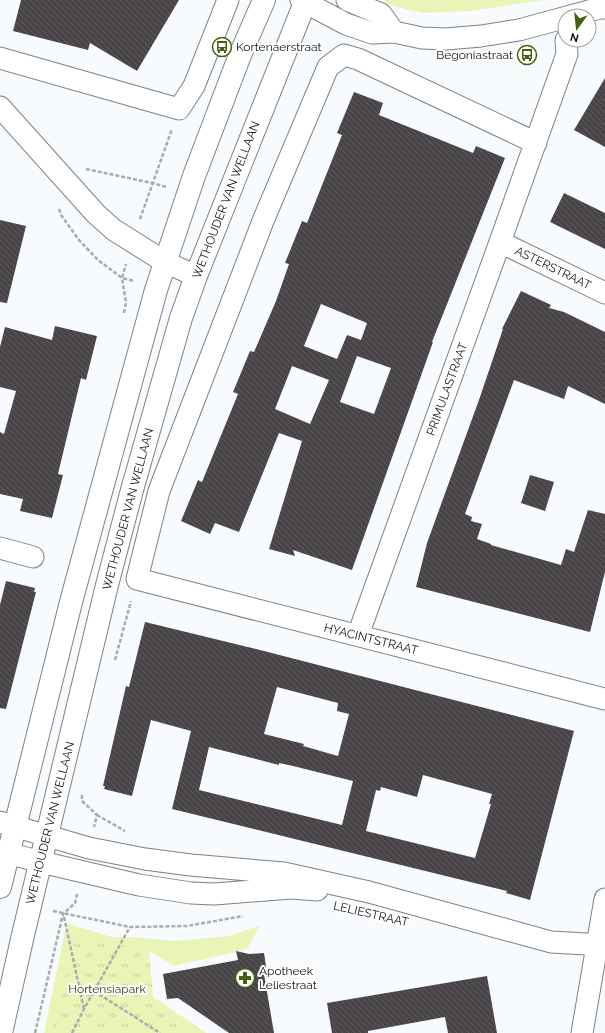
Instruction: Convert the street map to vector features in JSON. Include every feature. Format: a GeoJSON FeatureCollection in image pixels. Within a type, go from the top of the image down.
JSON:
{"type":"FeatureCollection","features":[{"type":"Feature","properties":{"kind":"main road"},"geometry":{"type":"LineString","coordinates":[[0,887],[7,825],[71,602],[156,290],[188,194],[240,55],[264,0]]}},
{"type":"Feature","properties":{"kind":"main road","name":"WETHOUDER VAN WELLAAN"},"geometry":{"type":"LineString","coordinates":[[1,1033],[107,585],[132,490],[181,318],[196,276],[304,1]]}},
{"type":"Feature","properties":{"kind":"street"},"geometry":{"type":"LineString","coordinates":[[0,58],[179,109],[194,86],[228,0]]}},
{"type":"Feature","properties":{"kind":"street"},"geometry":{"type":"LineString","coordinates":[[347,0],[381,14],[394,32]]}},
{"type":"Feature","properties":{"kind":"street"},"geometry":{"type":"LineString","coordinates":[[304,1],[346,24],[372,33],[394,32],[422,38],[446,39],[481,36],[519,30],[557,18]]}},
{"type":"Feature","properties":{"kind":"street","name":"PRIMULASTRAAT"},"geometry":{"type":"LineString","coordinates":[[358,635],[536,143],[567,54],[567,48]]}},
{"type":"Feature","properties":{"kind":"street"},"geometry":{"type":"LineString","coordinates":[[137,579],[159,491],[263,222],[328,67],[344,56],[358,59],[536,143]]}},
{"type":"Feature","properties":{"kind":"street"},"geometry":{"type":"LineString","coordinates":[[0,107],[96,214],[114,230],[165,262],[196,276]]}},
{"type":"Feature","properties":{"kind":"street","name":"ASTERSTRAAT"},"geometry":{"type":"LineString","coordinates":[[500,242],[605,293]]}},
{"type":"Feature","properties":{"kind":"street"},"geometry":{"type":"LineString","coordinates":[[0,548],[32,557]]}},
{"type":"Feature","properties":{"kind":"street","name":"HYACINTSTRAAT"},"geometry":{"type":"LineString","coordinates":[[137,579],[605,699]]}},
{"type":"Feature","properties":{"kind":"street","name":"LELIESTRAAT"},"geometry":{"type":"LineString","coordinates":[[7,825],[89,848],[145,859],[191,865],[284,873],[369,892],[551,942],[601,945]]}},
{"type":"Feature","properties":{"kind":"street","name":"LELIESTRAAT"},"geometry":{"type":"LineString","coordinates":[[4,852],[139,884],[191,893],[214,894],[291,888],[369,892]]}},
{"type":"Feature","properties":{"kind":"street"},"geometry":{"type":"LineString","coordinates":[[582,1033],[601,945],[605,900]]}},
{"type":"Feature","properties":{"kind":"path"},"geometry":{"type":"LineString","coordinates":[[152,183],[179,109]]}},
{"type":"Feature","properties":{"kind":"path"},"geometry":{"type":"LineString","coordinates":[[51,163],[91,169],[152,183],[188,194]]}},
{"type":"Feature","properties":{"kind":"path"},"geometry":{"type":"LineString","coordinates":[[114,663],[137,579]]}},
{"type":"Feature","properties":{"kind":"path","name":"WETHOUDER VAN WELLAAN"},"geometry":{"type":"LineString","coordinates":[[82,790],[82,801],[97,815],[89,848]]}},
{"type":"Feature","properties":{"kind":"path"},"geometry":{"type":"LineString","coordinates":[[35,1033],[63,914],[75,903],[84,871]]}},
{"type":"Feature","properties":{"kind":"path"},"geometry":{"type":"LineString","coordinates":[[63,914],[130,927],[187,926],[247,916]]}},
{"type":"Feature","properties":{"kind":"path"},"geometry":{"type":"LineString","coordinates":[[63,914],[84,1009]]}},
{"type":"Feature","properties":{"kind":"path"},"geometry":{"type":"LineString","coordinates":[[72,1033],[130,927]]}},
{"type":"Feature","properties":{"kind":"path"},"geometry":{"type":"LineString","coordinates":[[94,991],[160,1033]]}},
{"type":"Feature","properties":{"kind":"green space"},"geometry":{"type":"Polygon","coordinates":[[[382,0],[543,0],[471,11],[423,13],[393,6],[382,0]]]}},
{"type":"Feature","properties":{"kind":"green space","name":"Hortensiapark"},"geometry":{"type":"Polygon","coordinates":[[[68,924],[112,937],[133,937],[174,941],[229,936],[260,926],[247,949],[174,966],[149,951],[153,997],[206,1033],[44,1033],[66,926],[68,924]]]}},
{"type":"Feature","properties":{"kind":"green space","name":"Hortensiapark"},"geometry":{"type":"Polygon","coordinates":[[[90,939],[149,951],[153,997],[206,1033],[51,1033],[74,941],[90,939]]]}},
{"type":"Feature","properties":{"kind":"building"},"geometry":{"type":"Polygon","coordinates":[[[21,0],[179,0],[137,71],[90,43],[88,50],[13,31],[21,0]]]}},
{"type":"Feature","properties":{"kind":"building"},"geometry":{"type":"Polygon","coordinates":[[[605,78],[605,147],[574,130],[605,78]]]}},
{"type":"Feature","properties":{"kind":"building"},"geometry":{"type":"Polygon","coordinates":[[[354,92],[383,103],[379,115],[473,153],[476,146],[505,158],[432,342],[352,570],[293,550],[295,556],[269,549],[302,441],[279,433],[239,532],[215,523],[210,534],[181,521],[198,480],[202,482],[238,394],[233,392],[250,351],[254,352],[276,301],[289,264],[285,263],[302,221],[307,223],[342,135],[337,133],[354,92]],[[321,304],[304,346],[337,359],[347,335],[361,340],[367,323],[321,304]],[[357,356],[340,402],[374,414],[391,368],[357,356]],[[292,366],[275,409],[310,424],[329,380],[292,366]]]}},
{"type":"Feature","properties":{"kind":"building"},"geometry":{"type":"Polygon","coordinates":[[[564,193],[605,213],[605,249],[550,222],[564,193]]]}},
{"type":"Feature","properties":{"kind":"building"},"geometry":{"type":"Polygon","coordinates":[[[0,220],[26,226],[7,303],[0,302],[0,220]]]}},
{"type":"Feature","properties":{"kind":"building"},"geometry":{"type":"Polygon","coordinates":[[[521,291],[551,305],[549,308],[564,312],[605,332],[605,404],[568,386],[564,399],[514,380],[465,514],[472,517],[471,521],[482,524],[477,539],[491,545],[561,565],[566,549],[574,552],[588,510],[605,514],[605,572],[590,632],[416,587],[427,543],[480,397],[502,329],[521,291]]]}},
{"type":"Feature","properties":{"kind":"building"},"geometry":{"type":"Polygon","coordinates":[[[55,326],[97,336],[86,380],[81,378],[58,474],[63,475],[52,518],[20,511],[23,499],[0,494],[0,432],[4,434],[16,391],[0,387],[0,347],[5,327],[52,340],[55,326]]]}},
{"type":"Feature","properties":{"kind":"building"},"geometry":{"type":"Polygon","coordinates":[[[530,475],[554,482],[545,511],[521,503],[530,475]]]}},
{"type":"Feature","properties":{"kind":"building"},"geometry":{"type":"Polygon","coordinates":[[[6,581],[35,588],[34,592],[36,592],[6,709],[0,708],[0,605],[6,581]]]}},
{"type":"Feature","properties":{"kind":"building"},"geometry":{"type":"Polygon","coordinates":[[[145,622],[574,731],[530,900],[506,893],[507,891],[172,809],[191,731],[151,720],[132,796],[104,789],[105,786],[103,786],[126,686],[129,687],[145,622]],[[277,687],[264,734],[304,744],[303,746],[338,756],[349,714],[337,711],[338,703],[277,687]],[[209,747],[199,790],[342,825],[353,781],[279,763],[279,765],[209,747]],[[423,775],[417,797],[381,787],[380,791],[376,790],[366,831],[475,858],[491,804],[489,804],[492,794],[423,775]]]}},
{"type":"Feature","properties":{"kind":"building"},"geometry":{"type":"Polygon","coordinates":[[[236,951],[249,954],[264,953],[267,973],[264,974],[274,1033],[229,1033],[178,998],[167,999],[163,974],[238,960],[236,951]]]}},
{"type":"Feature","properties":{"kind":"building"},"geometry":{"type":"Polygon","coordinates":[[[487,976],[497,1033],[448,1033],[445,1017],[368,1031],[368,1033],[332,1033],[327,1003],[487,976]]]}},
{"type":"Feature","properties":{"kind":"place","name":"Kortenaerstraat"},"geometry":{"type":"Point","coordinates":[222,47]}},
{"type":"Feature","properties":{"kind":"place","name":"Begoniastraat"},"geometry":{"type":"Point","coordinates":[527,55]}},
{"type":"Feature","properties":{"kind":"place","name":"Apotheek Leliestraat"},"geometry":{"type":"Point","coordinates":[245,978]}}]}
